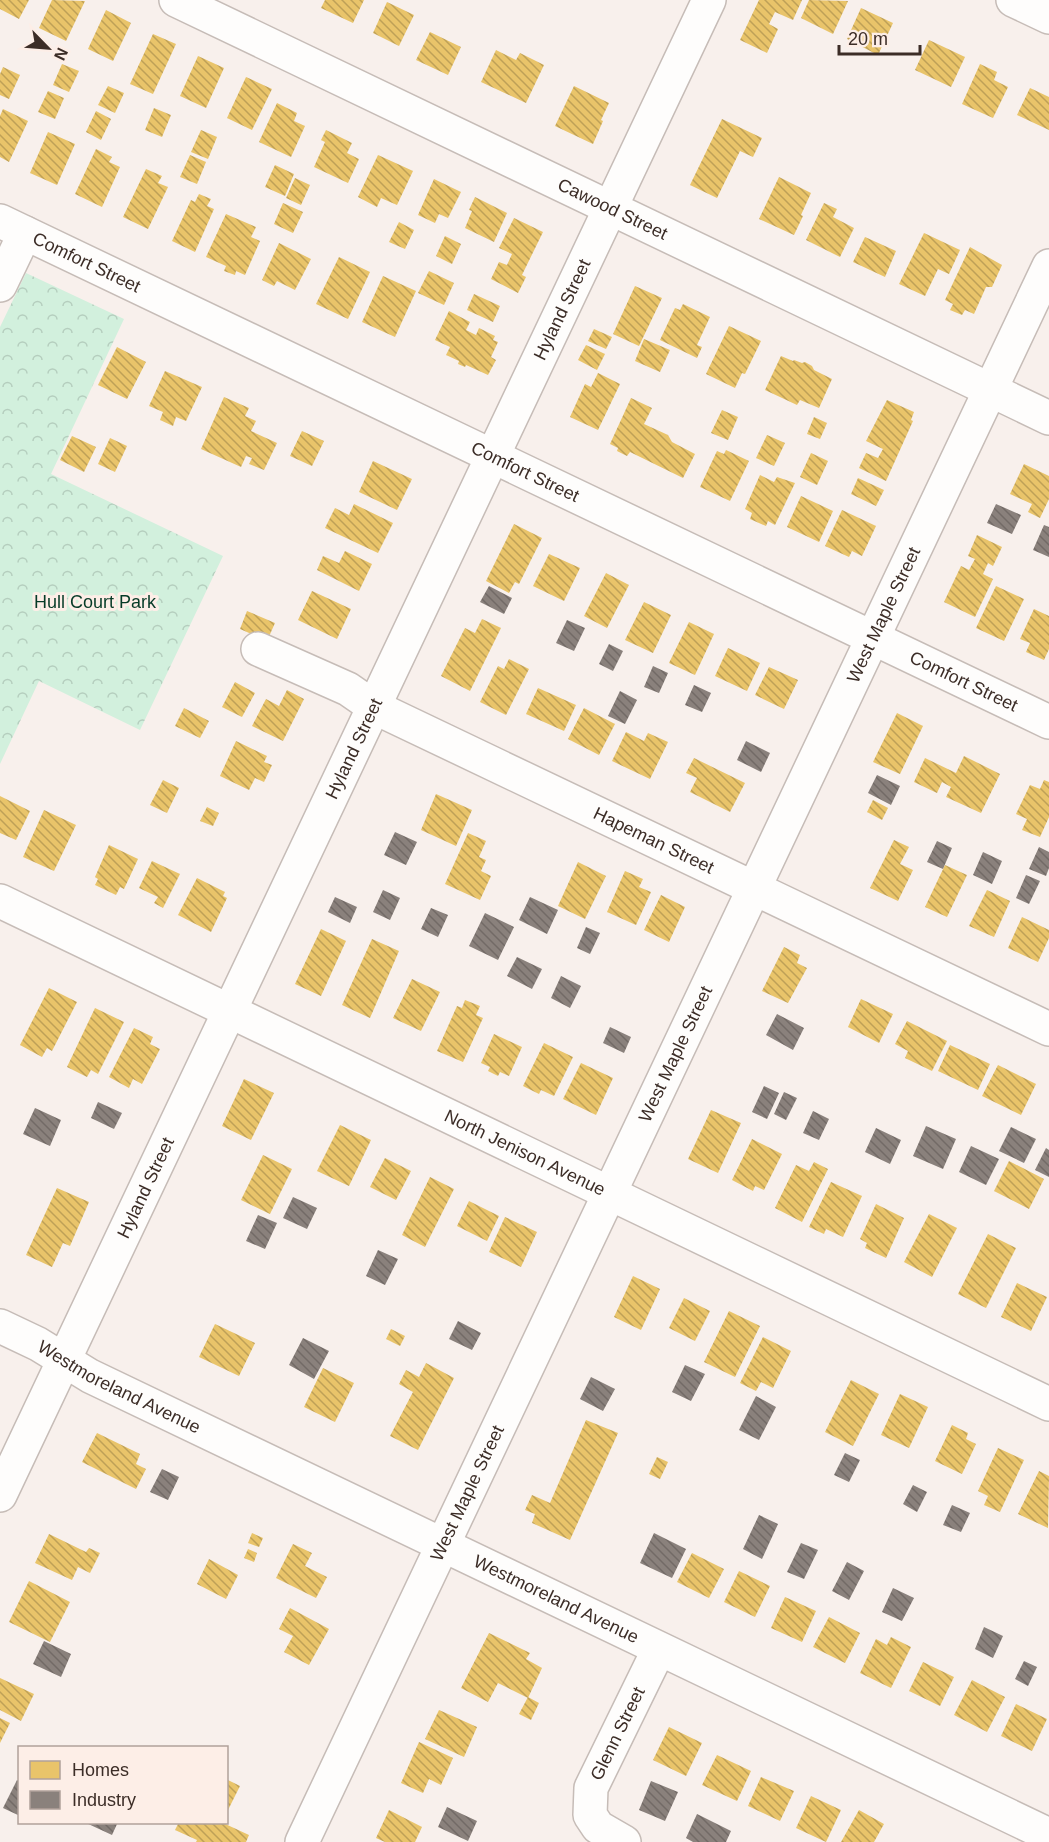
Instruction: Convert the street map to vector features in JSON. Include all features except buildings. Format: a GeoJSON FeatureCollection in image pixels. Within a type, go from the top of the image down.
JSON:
{"type":"FeatureCollection","features":[{"type":"Feature","properties":{"kind":"street","name":"Cawood Street"},"geometry":{"type":"LineString","coordinates":[[176,0],[1049,418]]}},
{"type":"Feature","properties":{"kind":"street","name":"Hyland Street"},"geometry":{"type":"LineString","coordinates":[[0,1495],[709,0]]}},
{"type":"Feature","properties":{"kind":"street"},"geometry":{"type":"LineString","coordinates":[[1013,0],[1049,17]]}},
{"type":"Feature","properties":{"kind":"street"},"geometry":{"type":"LineString","coordinates":[[0,285],[12,227]]}},
{"type":"Feature","properties":{"kind":"street","name":"Comfort Street"},"geometry":{"type":"LineString","coordinates":[[12,227],[1049,722]]}},
{"type":"Feature","properties":{"kind":"street","name":"West Maple Street"},"geometry":{"type":"LineString","coordinates":[[302,1842],[1049,266]]}},
{"type":"Feature","properties":{"kind":"street","name":"Hapeman Street"},"geometry":{"type":"LineString","coordinates":[[258,649],[348,689],[374,707],[1049,1029]]}},
{"type":"Feature","properties":{"kind":"street","name":"North Jenison Avenue"},"geometry":{"type":"LineString","coordinates":[[0,901],[1049,1404]]}},
{"type":"Feature","properties":{"kind":"street","name":"Westmoreland Avenue"},"geometry":{"type":"LineString","coordinates":[[0,1326],[90,1376],[1049,1835]]}},
{"type":"Feature","properties":{"kind":"street","name":"Glenn Street"},"geometry":{"type":"LineString","coordinates":[[624,1842],[598,1827],[590,1815],[591,1788],[659,1649]]}},
{"type":"Feature","properties":{"kind":"green space","name":"Hull Court Park"},"geometry":{"type":"Polygon","coordinates":[[[26,273],[124,319],[51,474],[223,556],[140,730],[39,681],[0,764],[0,327],[26,273]]]}}]}
